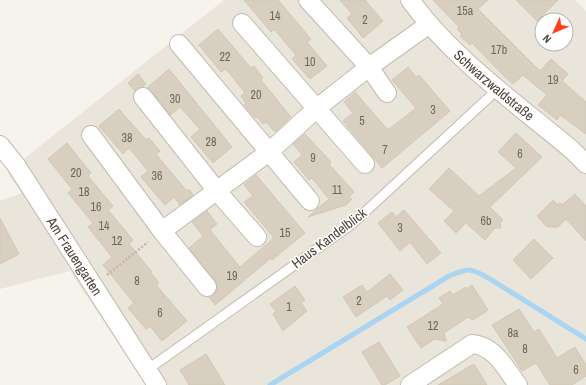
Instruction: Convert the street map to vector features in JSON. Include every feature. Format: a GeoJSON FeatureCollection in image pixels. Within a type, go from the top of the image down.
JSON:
{"type":"FeatureCollection","features":[{"type":"Feature","properties":{"kind":"street"},"geometry":{"type":"LineString","coordinates":[[308,0],[369,67],[387,93]]}},
{"type":"Feature","properties":{"kind":"street","name":"Schwarzwaldstraße"},"geometry":{"type":"LineString","coordinates":[[410,0],[428,25],[456,53],[572,150],[586,164]]}},
{"type":"Feature","properties":{"kind":"street"},"geometry":{"type":"LineString","coordinates":[[242,23],[318,108],[365,164]]}},
{"type":"Feature","properties":{"kind":"street"},"geometry":{"type":"LineString","coordinates":[[162,231],[268,152],[318,108],[369,67],[428,25]]}},
{"type":"Feature","properties":{"kind":"street"},"geometry":{"type":"LineString","coordinates":[[179,44],[310,201]]}},
{"type":"Feature","properties":{"kind":"street"},"geometry":{"type":"LineString","coordinates":[[143,97],[217,191],[257,236]]}},
{"type":"Feature","properties":{"kind":"street"},"geometry":{"type":"LineString","coordinates":[[91,135],[162,231],[207,287]]}},
{"type":"Feature","properties":{"kind":"street","name":"Am Frauengarten"},"geometry":{"type":"LineString","coordinates":[[0,145],[16,165],[92,287],[152,378]]}},
{"type":"Feature","properties":{"kind":"street"},"geometry":{"type":"LineString","coordinates":[[410,385],[472,344],[483,345],[492,351],[518,385]]}},
{"type":"Feature","properties":{"kind":"lane","name":"Haus Kandelblick"},"geometry":{"type":"LineString","coordinates":[[152,378],[352,224],[498,89]]}},
{"type":"Feature","properties":{"kind":"path"},"geometry":{"type":"LineString","coordinates":[[92,287],[162,231]]}},
{"type":"Feature","properties":{"kind":"shaded area"},"geometry":{"type":"Polygon","coordinates":[[[224,0],[575,0],[586,11],[586,385],[146,385],[70,271],[0,289],[0,201],[22,193],[8,174],[16,165],[224,0]]]}},
{"type":"Feature","properties":{"kind":"building"},"geometry":{"type":"Polygon","coordinates":[[[244,0],[278,0],[311,39],[307,42],[327,66],[310,79],[292,59],[296,55],[274,29],[271,32],[244,0]]]}},
{"type":"Feature","properties":{"kind":"building"},"geometry":{"type":"Polygon","coordinates":[[[340,0],[365,0],[383,21],[363,38],[347,18],[352,14],[340,0]]]}},
{"type":"Feature","properties":{"kind":"building"},"geometry":{"type":"Polygon","coordinates":[[[433,0],[488,0],[478,9],[540,71],[551,59],[568,74],[562,81],[586,102],[586,134],[560,115],[557,120],[538,105],[547,95],[523,75],[513,84],[506,78],[472,43],[470,45],[460,36],[462,34],[457,29],[459,27],[433,0]]]}},
{"type":"Feature","properties":{"kind":"building"},"geometry":{"type":"Polygon","coordinates":[[[516,0],[558,0],[546,12],[534,12],[534,18],[516,0]]]}},
{"type":"Feature","properties":{"kind":"building"},"geometry":{"type":"Polygon","coordinates":[[[218,29],[251,68],[254,66],[263,78],[261,80],[291,117],[275,132],[266,122],[263,124],[257,117],[255,118],[244,105],[246,103],[241,96],[245,93],[226,69],[221,72],[199,45],[218,29]]]}},
{"type":"Feature","properties":{"kind":"building"},"geometry":{"type":"Polygon","coordinates":[[[408,67],[416,77],[419,75],[450,111],[382,168],[343,121],[353,113],[344,102],[355,92],[388,130],[416,108],[392,80],[408,67]]]}},
{"type":"Feature","properties":{"kind":"building"},"geometry":{"type":"Polygon","coordinates":[[[169,69],[232,147],[213,163],[191,137],[200,129],[180,107],[170,115],[147,88],[169,69]]]}},
{"type":"Feature","properties":{"kind":"building"},"geometry":{"type":"Polygon","coordinates":[[[138,74],[146,84],[135,91],[128,83],[138,74]]]}},
{"type":"Feature","properties":{"kind":"building"},"geometry":{"type":"Polygon","coordinates":[[[119,109],[146,140],[149,138],[160,151],[156,154],[159,158],[187,191],[189,189],[193,195],[180,205],[174,197],[165,205],[141,177],[148,171],[129,148],[123,154],[99,126],[119,109]]]}},
{"type":"Feature","properties":{"kind":"building"},"geometry":{"type":"Polygon","coordinates":[[[516,133],[542,157],[490,207],[503,220],[500,223],[501,228],[495,228],[485,240],[466,223],[456,233],[444,221],[454,211],[429,189],[449,168],[479,196],[516,168],[498,152],[516,133]]]}},
{"type":"Feature","properties":{"kind":"building"},"geometry":{"type":"Polygon","coordinates":[[[305,134],[331,162],[329,164],[354,192],[349,197],[352,199],[346,205],[308,217],[329,199],[312,178],[309,180],[294,162],[302,155],[293,144],[305,134]]]}},
{"type":"Feature","properties":{"kind":"building"},"geometry":{"type":"Polygon","coordinates":[[[67,143],[91,173],[88,176],[113,206],[108,210],[133,240],[129,244],[152,272],[151,273],[159,283],[156,285],[187,321],[162,341],[150,326],[146,329],[128,308],[134,303],[103,265],[112,257],[88,227],[93,223],[68,193],[72,189],[48,159],[67,143]]]}},
{"type":"Feature","properties":{"kind":"building"},"geometry":{"type":"Polygon","coordinates":[[[256,175],[305,233],[272,260],[271,258],[215,305],[209,297],[217,291],[216,283],[189,248],[203,236],[192,222],[207,211],[217,224],[210,230],[240,267],[274,238],[244,202],[253,196],[244,185],[256,175]]]}},
{"type":"Feature","properties":{"kind":"building"},"geometry":{"type":"Polygon","coordinates":[[[575,194],[586,206],[586,241],[566,219],[558,227],[547,227],[537,216],[553,200],[558,205],[560,203],[562,205],[575,194]]]}},
{"type":"Feature","properties":{"kind":"building"},"geometry":{"type":"Polygon","coordinates":[[[404,210],[441,253],[427,264],[410,242],[400,251],[378,223],[392,212],[396,217],[404,210]]]}},
{"type":"Feature","properties":{"kind":"building"},"geometry":{"type":"Polygon","coordinates":[[[0,218],[19,254],[0,264],[0,218]]]}},
{"type":"Feature","properties":{"kind":"building"},"geometry":{"type":"Polygon","coordinates":[[[534,239],[553,258],[531,279],[513,260],[534,239]]]}},
{"type":"Feature","properties":{"kind":"building"},"geometry":{"type":"Polygon","coordinates":[[[390,274],[403,290],[390,300],[387,296],[356,317],[343,297],[362,285],[367,292],[390,274]]]}},
{"type":"Feature","properties":{"kind":"building"},"geometry":{"type":"Polygon","coordinates":[[[472,285],[488,310],[473,320],[468,317],[444,333],[446,341],[435,339],[421,348],[407,327],[443,304],[439,298],[450,291],[453,295],[466,287],[467,289],[472,285]]]}},
{"type":"Feature","properties":{"kind":"building"},"geometry":{"type":"Polygon","coordinates":[[[295,286],[305,300],[301,303],[307,311],[283,331],[273,314],[276,311],[270,304],[295,286]]]}},
{"type":"Feature","properties":{"kind":"building"},"geometry":{"type":"Polygon","coordinates":[[[519,309],[534,332],[539,329],[557,358],[575,347],[586,365],[586,376],[572,385],[550,385],[536,363],[522,371],[492,325],[519,309]]]}},
{"type":"Feature","properties":{"kind":"building"},"geometry":{"type":"Polygon","coordinates":[[[379,342],[400,376],[385,385],[382,385],[362,352],[379,342]]]}},
{"type":"Feature","properties":{"kind":"building"},"geometry":{"type":"Polygon","coordinates":[[[206,354],[225,385],[189,385],[180,370],[206,354]]]}},
{"type":"Feature","properties":{"kind":"building"},"geometry":{"type":"Polygon","coordinates":[[[474,364],[487,385],[438,385],[474,364]]]}},
{"type":"Feature","properties":{"kind":"waterway"},"geometry":{"type":"LineString","coordinates":[[270,385],[449,276],[466,270],[484,275],[586,339]]}}]}
